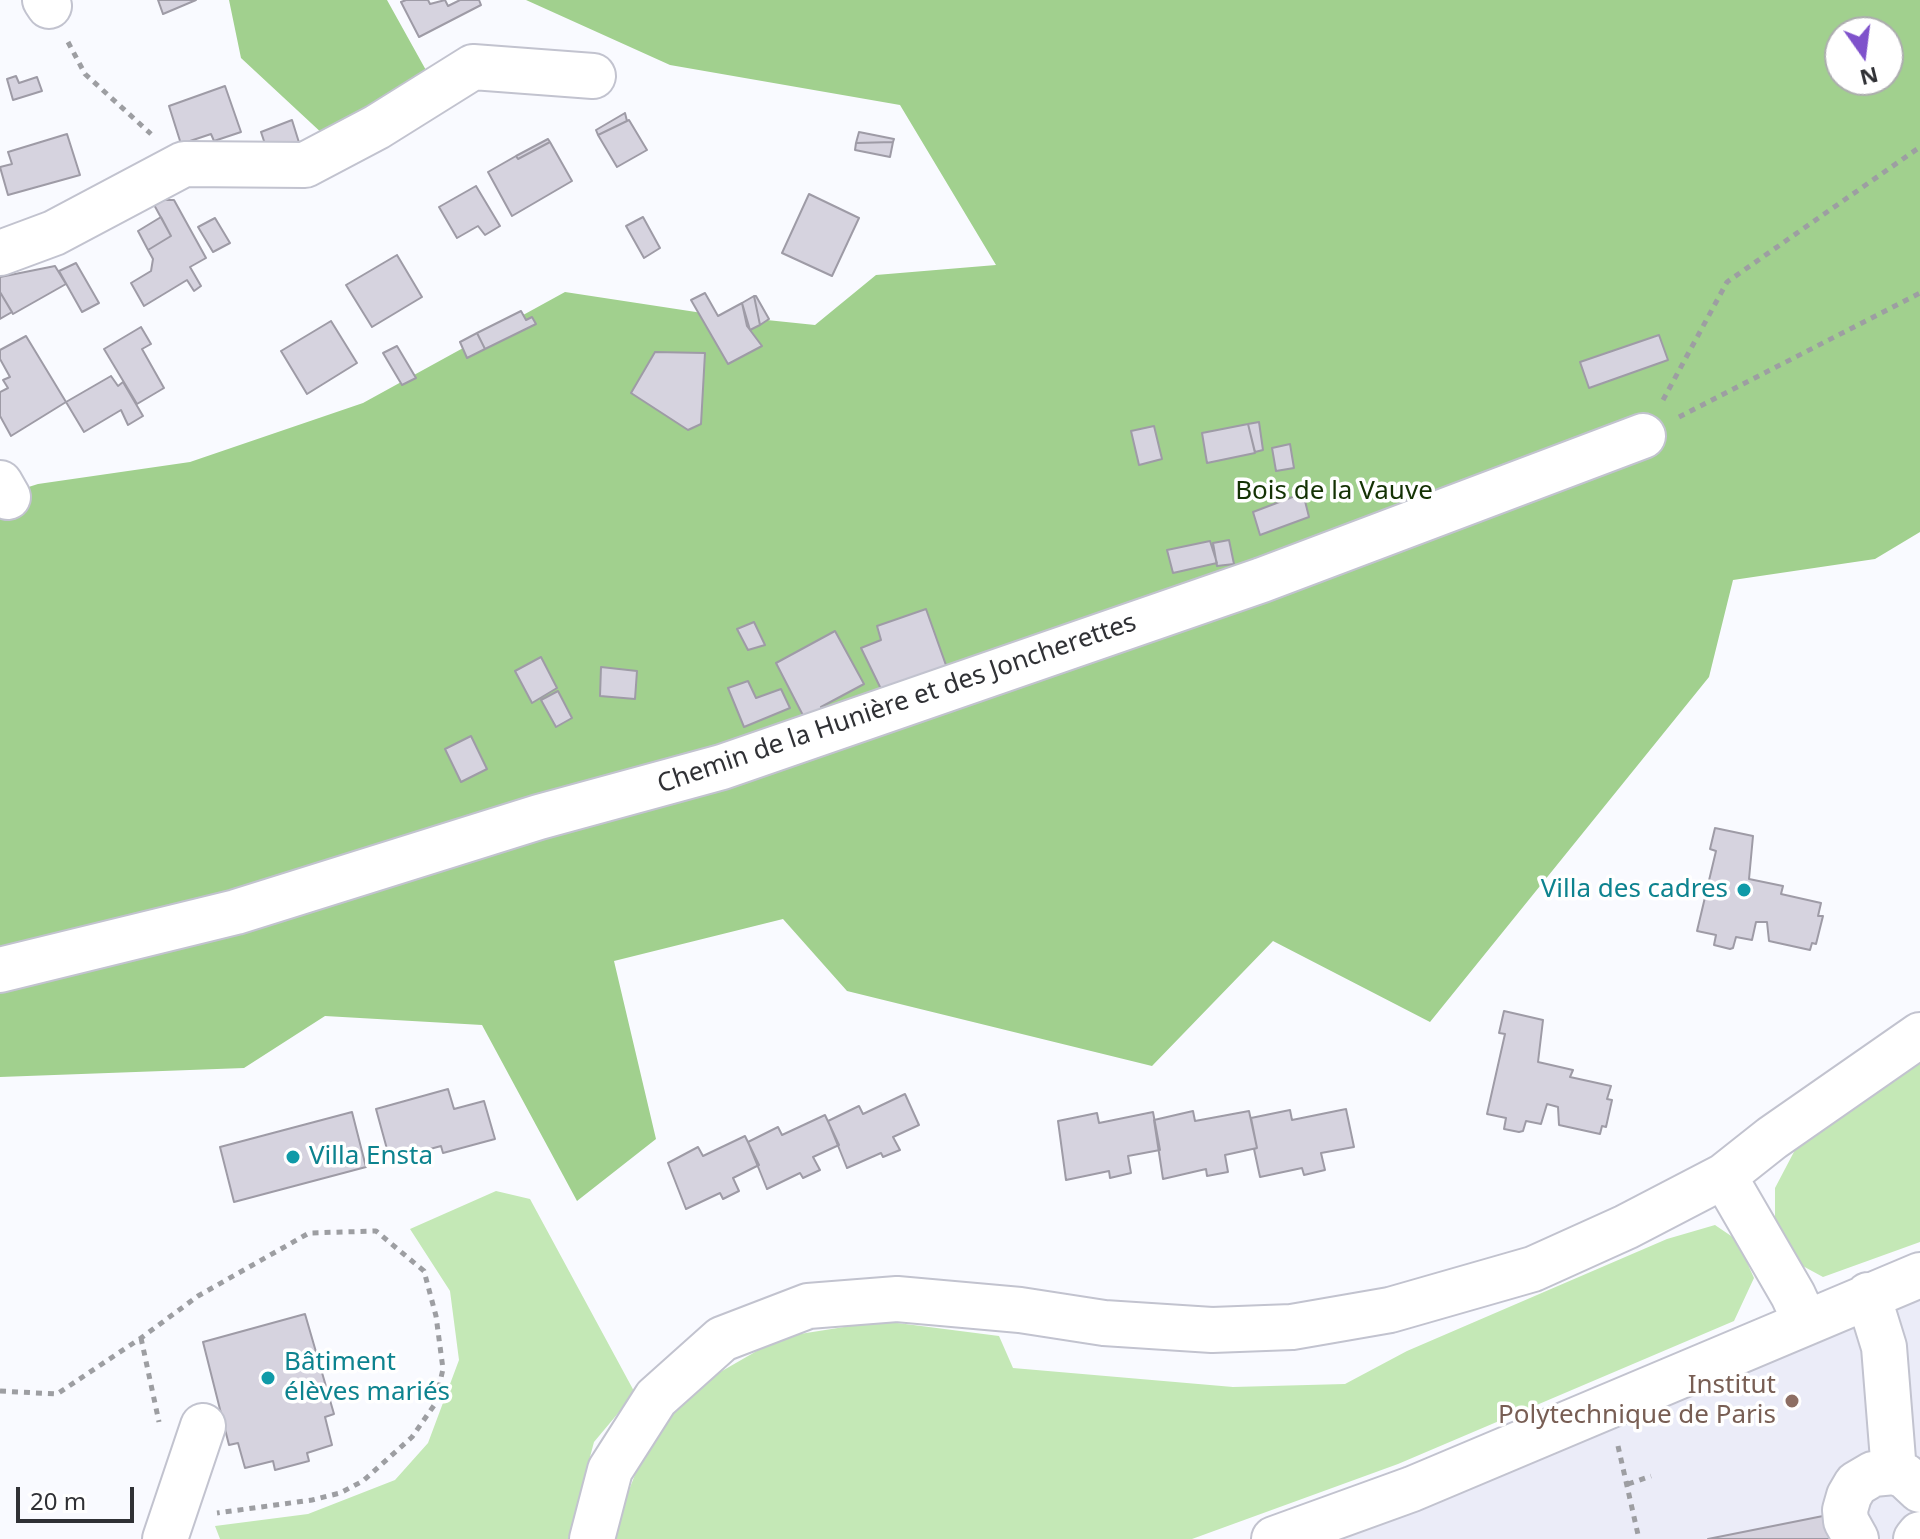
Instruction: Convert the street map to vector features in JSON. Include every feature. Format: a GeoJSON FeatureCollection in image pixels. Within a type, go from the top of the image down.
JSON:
{"type":"FeatureCollection","features":[{"type":"Feature","properties":{"kind":"street"},"geometry":{"type":"LineString","coordinates":[[0,253],[54,233],[184,164],[305,165],[377,127],[473,67],[593,76]]}},
{"type":"Feature","properties":{"kind":"street","name":"Chemin de la Hunière et des Joncherettes"},"geometry":{"type":"LineString","coordinates":[[0,970],[236,912],[539,817],[722,767],[1262,580],[1643,436]]}},
{"type":"Feature","properties":{"kind":"street"},"geometry":{"type":"LineString","coordinates":[[592,1539],[610,1470],[656,1398],[722,1339],[808,1306],[897,1299],[1020,1310],[1104,1323],[1212,1330],[1292,1327],[1390,1310],[1533,1269],[1626,1227],[1724,1176],[1772,1138],[1920,1035]]}},
{"type":"Feature","properties":{"kind":"street"},"geometry":{"type":"LineString","coordinates":[[1724,1176],[1805,1321]]}},
{"type":"Feature","properties":{"kind":"street"},"geometry":{"type":"LineString","coordinates":[[1274,1539],[1412,1489],[1920,1275]]}},
{"type":"Feature","properties":{"kind":"street"},"geometry":{"type":"LineString","coordinates":[[1856,1539],[1846,1521],[1849,1496],[1856,1484],[1873,1474],[1907,1481],[1884,1347],[1868,1295]]}},
{"type":"Feature","properties":{"kind":"street"},"geometry":{"type":"LineString","coordinates":[[171,1521],[203,1426]]}},
{"type":"Feature","properties":{"kind":"street"},"geometry":{"type":"LineString","coordinates":[[1916,1539],[1920,1534]]}},
{"type":"Feature","properties":{"kind":"path"},"geometry":{"type":"LineString","coordinates":[[47,3],[85,74],[184,164]]}},
{"type":"Feature","properties":{"kind":"path"},"geometry":{"type":"LineString","coordinates":[[1643,436],[1727,282],[1920,147]]}},
{"type":"Feature","properties":{"kind":"path"},"geometry":{"type":"LineString","coordinates":[[1643,436],[1920,293]]}},
{"type":"Feature","properties":{"kind":"path"},"geometry":{"type":"LineString","coordinates":[[0,1391],[57,1394],[198,1296],[309,1233],[376,1231],[424,1271],[436,1316],[443,1369],[435,1404],[403,1446],[363,1481],[340,1493],[171,1521]]}},
{"type":"Feature","properties":{"kind":"path"},"geometry":{"type":"LineString","coordinates":[[1607,1408],[1639,1539]]}},
{"type":"Feature","properties":{"kind":"path"},"geometry":{"type":"LineString","coordinates":[[1628,1484],[1651,1476]]}},
{"type":"Feature","properties":{"kind":"shaded area","name":"Institut Polytechnique de Paris"},"geometry":{"type":"Polygon","coordinates":[[[1920,1294],[1920,1539],[1323,1539],[1920,1294]]]}},
{"type":"Feature","properties":{"kind":"green space"},"geometry":{"type":"Polygon","coordinates":[[[229,0],[387,0],[432,81],[325,136],[241,58],[229,0]]]}},
{"type":"Feature","properties":{"kind":"green space","name":"Bois de la Vauve"},"geometry":{"type":"Polygon","coordinates":[[[526,0],[1920,0],[1920,532],[1875,559],[1733,580],[1709,677],[1430,1022],[1273,941],[1152,1066],[847,991],[783,919],[614,961],[656,1139],[577,1201],[482,1025],[325,1016],[244,1068],[0,1077],[0,496],[38,484],[190,462],[363,403],[565,292],[709,314],[815,325],[876,275],[996,265],[900,105],[670,65],[526,0]]]}},
{"type":"Feature","properties":{"kind":"green space"},"geometry":{"type":"Polygon","coordinates":[[[1920,1063],[1920,1242],[1823,1277],[1790,1259],[1775,1225],[1775,1188],[1796,1148],[1920,1063]]]}},
{"type":"Feature","properties":{"kind":"green space"},"geometry":{"type":"Polygon","coordinates":[[[496,1191],[530,1199],[635,1393],[594,1442],[568,1539],[220,1539],[215,1526],[308,1514],[395,1480],[428,1443],[459,1360],[450,1291],[410,1229],[496,1191]]]}},
{"type":"Feature","properties":{"kind":"green space"},"geometry":{"type":"Polygon","coordinates":[[[1715,1225],[1737,1240],[1754,1278],[1734,1321],[1398,1464],[1192,1539],[616,1539],[620,1513],[647,1444],[696,1386],[781,1337],[882,1321],[999,1336],[1013,1368],[1233,1387],[1345,1384],[1407,1351],[1667,1239],[1715,1225]]]}},
{"type":"Feature","properties":{"kind":"building"},"geometry":{"type":"Polygon","coordinates":[[[158,0],[196,0],[163,14],[158,0]]]}},
{"type":"Feature","properties":{"kind":"building"},"geometry":{"type":"Polygon","coordinates":[[[428,0],[430,4],[445,0],[448,6],[460,0],[479,0],[481,5],[419,37],[401,2],[428,0]]]}},
{"type":"Feature","properties":{"kind":"building"},"geometry":{"type":"Polygon","coordinates":[[[16,76],[19,83],[37,77],[42,91],[13,100],[7,79],[16,76]]]}},
{"type":"Feature","properties":{"kind":"building"},"geometry":{"type":"Polygon","coordinates":[[[225,86],[241,132],[214,141],[211,134],[181,144],[169,106],[225,86]]]}},
{"type":"Feature","properties":{"kind":"building"},"geometry":{"type":"Polygon","coordinates":[[[625,113],[627,121],[598,135],[596,130],[625,113]]]}},
{"type":"Feature","properties":{"kind":"building"},"geometry":{"type":"Polygon","coordinates":[[[292,120],[301,149],[270,159],[261,132],[292,120]]]}},
{"type":"Feature","properties":{"kind":"building"},"geometry":{"type":"Polygon","coordinates":[[[629,120],[647,150],[617,167],[598,135],[629,120]]]}},
{"type":"Feature","properties":{"kind":"building"},"geometry":{"type":"Polygon","coordinates":[[[859,132],[894,139],[893,142],[856,143],[859,132]]]}},
{"type":"Feature","properties":{"kind":"building"},"geometry":{"type":"Polygon","coordinates":[[[67,134],[80,175],[8,195],[0,167],[12,164],[8,152],[67,134]]]}},
{"type":"Feature","properties":{"kind":"building"},"geometry":{"type":"Polygon","coordinates":[[[548,139],[550,142],[518,159],[516,156],[548,139]]]}},
{"type":"Feature","properties":{"kind":"building"},"geometry":{"type":"Polygon","coordinates":[[[550,142],[572,181],[512,216],[488,172],[550,142]]]}},
{"type":"Feature","properties":{"kind":"building"},"geometry":{"type":"Polygon","coordinates":[[[893,142],[890,157],[855,150],[856,143],[893,142]]]}},
{"type":"Feature","properties":{"kind":"building"},"geometry":{"type":"Polygon","coordinates":[[[476,186],[500,226],[485,235],[478,226],[457,238],[439,207],[476,186]]]}},
{"type":"Feature","properties":{"kind":"building"},"geometry":{"type":"Polygon","coordinates":[[[809,194],[859,218],[832,276],[782,253],[809,194]]]}},
{"type":"Feature","properties":{"kind":"building"},"geometry":{"type":"Polygon","coordinates":[[[174,200],[206,258],[190,267],[201,286],[194,291],[187,280],[144,306],[131,283],[151,271],[153,259],[148,250],[171,236],[152,201],[174,200]]]}},
{"type":"Feature","properties":{"kind":"building"},"geometry":{"type":"Polygon","coordinates":[[[161,217],[171,236],[148,250],[138,231],[161,217]]]}},
{"type":"Feature","properties":{"kind":"building"},"geometry":{"type":"Polygon","coordinates":[[[643,217],[660,248],[644,258],[626,226],[643,217]]]}},
{"type":"Feature","properties":{"kind":"building"},"geometry":{"type":"Polygon","coordinates":[[[215,218],[230,243],[213,252],[198,227],[215,218]]]}},
{"type":"Feature","properties":{"kind":"building"},"geometry":{"type":"Polygon","coordinates":[[[397,255],[422,297],[372,327],[346,285],[397,255]]]}},
{"type":"Feature","properties":{"kind":"building"},"geometry":{"type":"Polygon","coordinates":[[[76,263],[99,303],[82,312],[59,271],[76,263]]]}},
{"type":"Feature","properties":{"kind":"building"},"geometry":{"type":"Polygon","coordinates":[[[55,266],[66,284],[13,314],[0,292],[0,277],[55,266]]]}},
{"type":"Feature","properties":{"kind":"building"},"geometry":{"type":"Polygon","coordinates":[[[0,292],[12,312],[0,319],[0,292]]]}},
{"type":"Feature","properties":{"kind":"building"},"geometry":{"type":"Polygon","coordinates":[[[705,293],[718,316],[742,303],[747,326],[762,346],[728,364],[691,300],[705,293]]]}},
{"type":"Feature","properties":{"kind":"building"},"geometry":{"type":"Polygon","coordinates":[[[754,296],[760,325],[750,330],[742,303],[754,296]]]}},
{"type":"Feature","properties":{"kind":"building"},"geometry":{"type":"Polygon","coordinates":[[[754,296],[769,319],[760,325],[754,296]]]}},
{"type":"Feature","properties":{"kind":"building"},"geometry":{"type":"Polygon","coordinates":[[[521,311],[526,320],[532,317],[536,324],[485,349],[477,333],[521,311]]]}},
{"type":"Feature","properties":{"kind":"building"},"geometry":{"type":"Polygon","coordinates":[[[331,321],[357,363],[307,394],[281,351],[331,321]]]}},
{"type":"Feature","properties":{"kind":"building"},"geometry":{"type":"Polygon","coordinates":[[[141,327],[151,344],[142,349],[164,388],[137,404],[104,349],[141,327]]]}},
{"type":"Feature","properties":{"kind":"building"},"geometry":{"type":"Polygon","coordinates":[[[477,333],[485,349],[467,358],[460,342],[477,333]]]}},
{"type":"Feature","properties":{"kind":"building"},"geometry":{"type":"Polygon","coordinates":[[[1659,335],[1668,360],[1589,388],[1580,362],[1659,335]]]}},
{"type":"Feature","properties":{"kind":"building"},"geometry":{"type":"Polygon","coordinates":[[[26,336],[66,402],[11,436],[0,416],[0,392],[8,388],[3,380],[10,377],[0,359],[0,350],[26,336]]]}},
{"type":"Feature","properties":{"kind":"building"},"geometry":{"type":"Polygon","coordinates":[[[397,346],[416,378],[402,385],[383,353],[397,346]]]}},
{"type":"Feature","properties":{"kind":"building"},"geometry":{"type":"Polygon","coordinates":[[[655,352],[705,353],[701,424],[688,430],[631,393],[655,352]]]}},
{"type":"Feature","properties":{"kind":"building"},"geometry":{"type":"Polygon","coordinates":[[[111,376],[118,386],[123,382],[143,416],[128,425],[121,410],[84,432],[66,402],[111,376]]]}},
{"type":"Feature","properties":{"kind":"building"},"geometry":{"type":"Polygon","coordinates":[[[1259,422],[1263,450],[1255,452],[1248,424],[1259,422]]]}},
{"type":"Feature","properties":{"kind":"building"},"geometry":{"type":"Polygon","coordinates":[[[1248,424],[1255,453],[1207,463],[1202,433],[1248,424]]]}},
{"type":"Feature","properties":{"kind":"building"},"geometry":{"type":"Polygon","coordinates":[[[1154,426],[1162,459],[1139,465],[1131,431],[1154,426]]]}},
{"type":"Feature","properties":{"kind":"building"},"geometry":{"type":"Polygon","coordinates":[[[1290,444],[1294,468],[1276,471],[1272,448],[1290,444]]]}},
{"type":"Feature","properties":{"kind":"building"},"geometry":{"type":"Polygon","coordinates":[[[1303,493],[1309,517],[1260,535],[1253,512],[1303,493]]]}},
{"type":"Feature","properties":{"kind":"building"},"geometry":{"type":"Polygon","coordinates":[[[1229,540],[1234,564],[1217,566],[1213,543],[1229,540]]]}},
{"type":"Feature","properties":{"kind":"building"},"geometry":{"type":"Polygon","coordinates":[[[1210,541],[1217,563],[1173,573],[1167,550],[1210,541]]]}},
{"type":"Feature","properties":{"kind":"building"},"geometry":{"type":"Polygon","coordinates":[[[926,609],[947,668],[882,691],[861,648],[881,640],[877,626],[926,609]]]}},
{"type":"Feature","properties":{"kind":"building"},"geometry":{"type":"Polygon","coordinates":[[[754,622],[765,645],[748,650],[737,629],[754,622]]]}},
{"type":"Feature","properties":{"kind":"building"},"geometry":{"type":"Polygon","coordinates":[[[835,631],[864,684],[821,707],[827,717],[809,727],[776,663],[835,631]]]}},
{"type":"Feature","properties":{"kind":"building"},"geometry":{"type":"Polygon","coordinates":[[[541,657],[557,688],[532,703],[515,671],[541,657]]]}},
{"type":"Feature","properties":{"kind":"building"},"geometry":{"type":"Polygon","coordinates":[[[601,667],[637,671],[635,699],[600,696],[601,667]]]}},
{"type":"Feature","properties":{"kind":"building"},"geometry":{"type":"Polygon","coordinates":[[[748,681],[756,698],[781,689],[790,708],[744,727],[728,688],[748,681]]]}},
{"type":"Feature","properties":{"kind":"building"},"geometry":{"type":"Polygon","coordinates":[[[558,691],[572,718],[556,727],[541,700],[558,691]]]}},
{"type":"Feature","properties":{"kind":"building"},"geometry":{"type":"Polygon","coordinates":[[[471,736],[487,769],[461,782],[445,749],[471,736]]]}},
{"type":"Feature","properties":{"kind":"building","name":"Villa des cadres"},"geometry":{"type":"Polygon","coordinates":[[[1715,828],[1753,836],[1749,879],[1783,886],[1781,894],[1821,903],[1818,916],[1823,916],[1816,944],[1812,943],[1810,950],[1769,941],[1767,922],[1756,922],[1752,940],[1736,937],[1730,949],[1714,945],[1716,935],[1697,931],[1716,851],[1710,849],[1715,828]]]}},
{"type":"Feature","properties":{"kind":"building"},"geometry":{"type":"Polygon","coordinates":[[[1504,1011],[1543,1020],[1538,1062],[1573,1070],[1570,1077],[1611,1086],[1607,1099],[1612,1100],[1606,1127],[1602,1126],[1600,1134],[1559,1125],[1558,1107],[1547,1104],[1541,1124],[1526,1121],[1523,1131],[1519,1132],[1504,1129],[1506,1118],[1487,1114],[1505,1034],[1499,1033],[1504,1011]]]}},
{"type":"Feature","properties":{"kind":"building","name":"Villa Ensta"},"geometry":{"type":"Polygon","coordinates":[[[448,1089],[454,1109],[484,1101],[495,1139],[443,1153],[441,1146],[390,1160],[376,1109],[448,1089]]]}},
{"type":"Feature","properties":{"kind":"building"},"geometry":{"type":"Polygon","coordinates":[[[905,1094],[919,1125],[893,1137],[900,1150],[883,1157],[881,1153],[847,1168],[828,1121],[859,1106],[863,1114],[905,1094]]]}},
{"type":"Feature","properties":{"kind":"building"},"geometry":{"type":"Polygon","coordinates":[[[1346,1109],[1354,1147],[1321,1153],[1325,1170],[1304,1175],[1302,1168],[1260,1177],[1251,1118],[1290,1110],[1292,1120],[1346,1109]]]}},
{"type":"Feature","properties":{"kind":"building"},"geometry":{"type":"Polygon","coordinates":[[[1193,1111],[1195,1121],[1249,1111],[1257,1148],[1225,1155],[1228,1172],[1207,1176],[1206,1169],[1163,1179],[1154,1120],[1193,1111]]]}},
{"type":"Feature","properties":{"kind":"building","name":"Villa Ensta"},"geometry":{"type":"Polygon","coordinates":[[[352,1112],[366,1167],[234,1202],[220,1147],[352,1112]]]}},
{"type":"Feature","properties":{"kind":"building"},"geometry":{"type":"Polygon","coordinates":[[[1153,1112],[1160,1150],[1128,1156],[1131,1173],[1110,1178],[1109,1171],[1066,1180],[1058,1121],[1097,1113],[1099,1123],[1153,1112]]]}},
{"type":"Feature","properties":{"kind":"building"},"geometry":{"type":"Polygon","coordinates":[[[825,1115],[839,1145],[813,1157],[820,1170],[803,1178],[800,1173],[767,1189],[748,1142],[778,1127],[782,1135],[825,1115]]]}},
{"type":"Feature","properties":{"kind":"building"},"geometry":{"type":"Polygon","coordinates":[[[745,1136],[759,1165],[733,1178],[739,1191],[723,1199],[720,1193],[686,1209],[668,1163],[698,1147],[703,1156],[745,1136]]]}},
{"type":"Feature","properties":{"kind":"building","name":"Bâtiment élèves mariés"},"geometry":{"type":"Polygon","coordinates":[[[305,1314],[334,1414],[325,1417],[332,1445],[307,1453],[309,1461],[275,1470],[273,1461],[245,1468],[238,1443],[229,1445],[203,1342],[305,1314]]]}},
{"type":"Feature","properties":{"kind":"building"},"geometry":{"type":"Polygon","coordinates":[[[1828,1515],[1833,1539],[1708,1539],[1828,1515]]]}},
{"type":"Feature","properties":{"kind":"place","name":"Villa des cadres"},"geometry":{"type":"Point","coordinates":[1744,890]}},
{"type":"Feature","properties":{"kind":"place","name":"Villa Ensta"},"geometry":{"type":"Point","coordinates":[293,1157]}},
{"type":"Feature","properties":{"kind":"place","name":"Bâtiment élèves mariés"},"geometry":{"type":"Point","coordinates":[268,1378]}},
{"type":"Feature","properties":{"kind":"place","name":"Institut Polytechnique de Paris"},"geometry":{"type":"Point","coordinates":[1792,1401]}}]}
